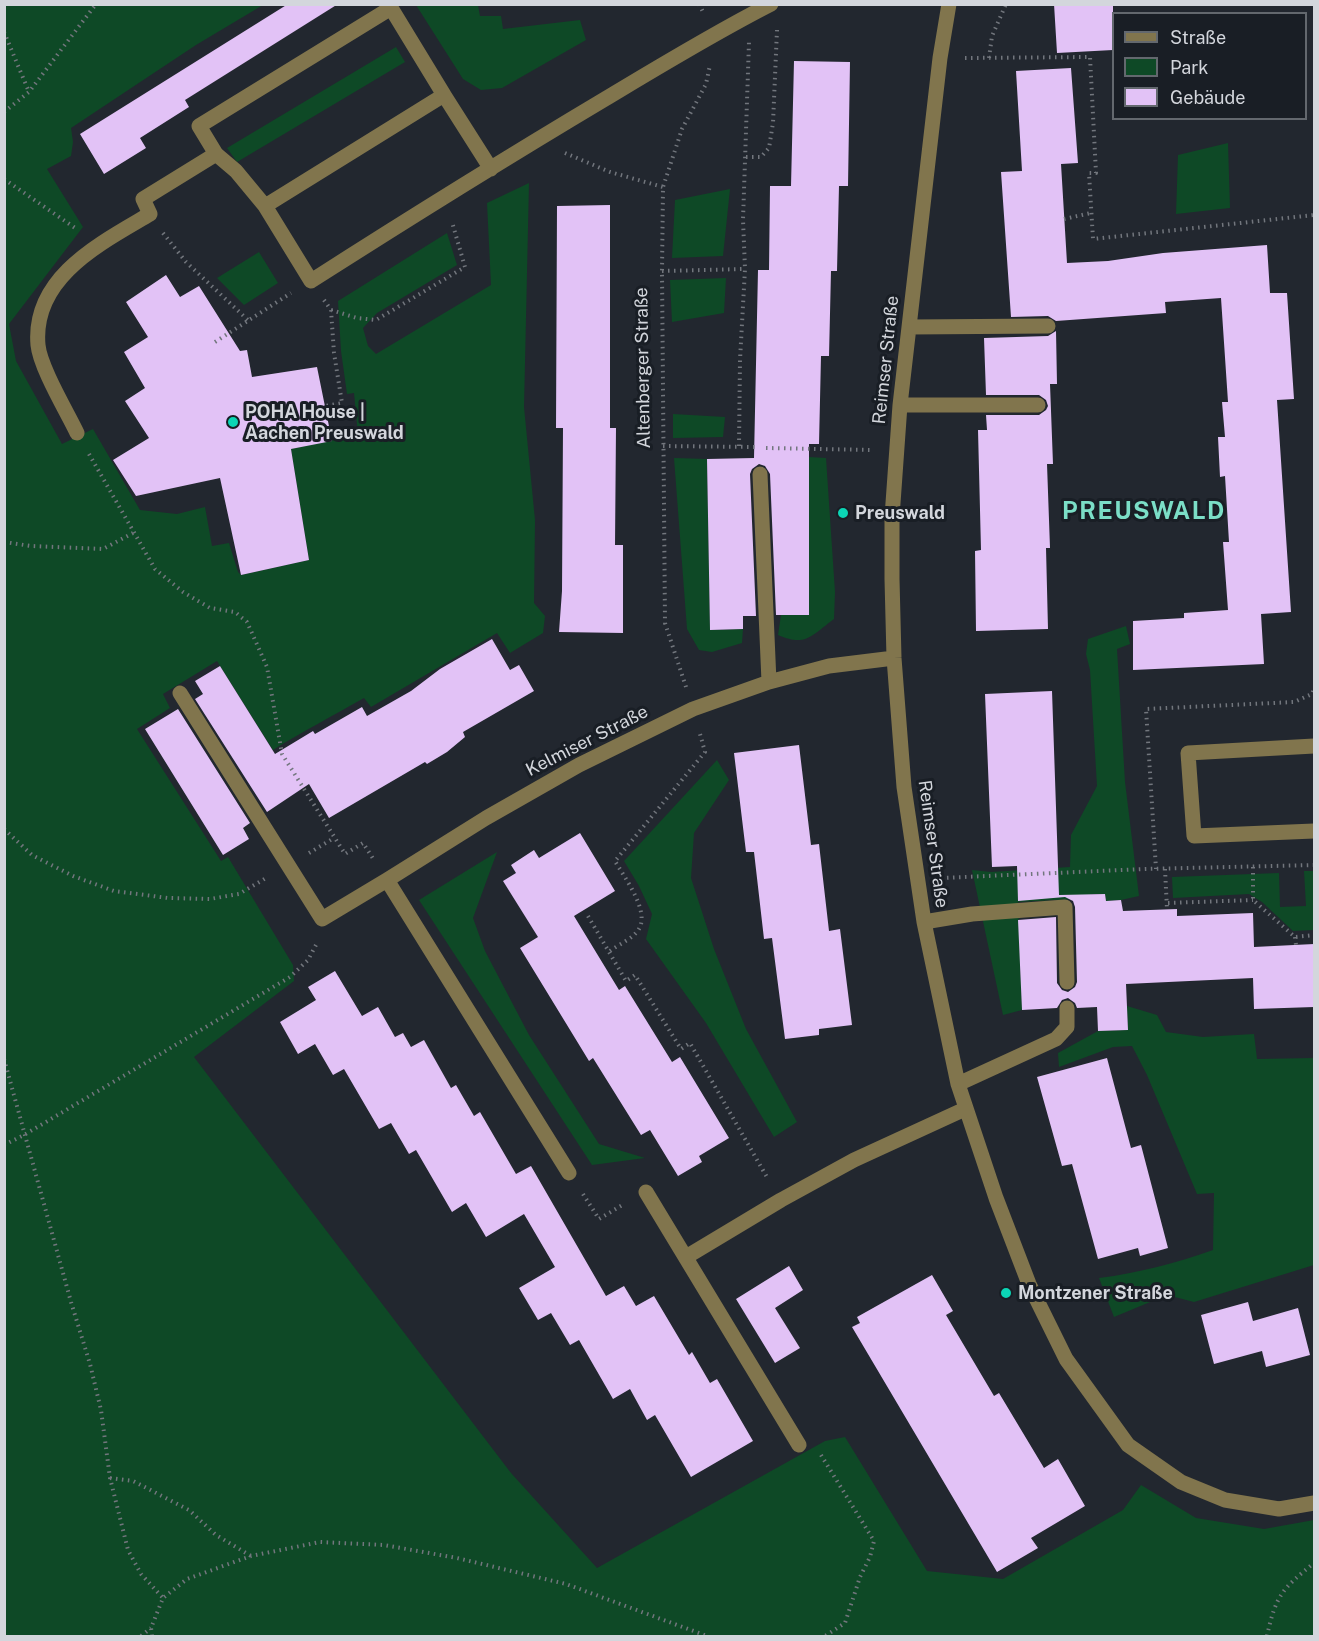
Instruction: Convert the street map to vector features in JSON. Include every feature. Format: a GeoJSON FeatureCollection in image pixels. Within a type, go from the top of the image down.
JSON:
{"type":"FeatureCollection","features":[{"type":"Feature","properties":{"kind":"street"},"geometry":{"type":"LineString","coordinates":[[491,169],[391,8],[199,126],[216,154],[236,171],[265,206],[310,281],[443,197],[491,169],[536,140],[717,33],[771,4]]}},
{"type":"Feature","properties":{"kind":"street","name":"Reimser Straße"},"geometry":{"type":"LineString","coordinates":[[949,4],[940,58],[900,405],[892,528],[894,658],[904,787],[924,922],[958,1084],[1029,1284],[1066,1359],[1128,1445],[1181,1482],[1225,1500],[1279,1509],[1314,1503]]}},
{"type":"Feature","properties":{"kind":"street"},"geometry":{"type":"LineString","coordinates":[[265,206],[444,95]]}},
{"type":"Feature","properties":{"kind":"street"},"geometry":{"type":"LineString","coordinates":[[77,433],[51,380],[38,346],[40,314],[51,290],[71,266],[96,246],[150,214],[143,199],[216,154]]}},
{"type":"Feature","properties":{"kind":"street"},"geometry":{"type":"LineString","coordinates":[[909,327],[1048,326]]}},
{"type":"Feature","properties":{"kind":"street"},"geometry":{"type":"LineString","coordinates":[[900,405],[1038,405]]}},
{"type":"Feature","properties":{"kind":"street"},"geometry":{"type":"LineString","coordinates":[[760,474],[769,682]]}},
{"type":"Feature","properties":{"kind":"street","name":"Kelmiser Straße"},"geometry":{"type":"LineString","coordinates":[[322,919],[486,818],[579,765],[693,709],[769,682],[829,666],[894,658]]}},
{"type":"Feature","properties":{"kind":"street"},"geometry":{"type":"LineString","coordinates":[[180,693],[322,919]]}},
{"type":"Feature","properties":{"kind":"street"},"geometry":{"type":"LineString","coordinates":[[1314,746],[1188,753],[1194,836],[1314,831]]}},
{"type":"Feature","properties":{"kind":"street"},"geometry":{"type":"LineString","coordinates":[[387,880],[569,1173]]}},
{"type":"Feature","properties":{"kind":"street"},"geometry":{"type":"LineString","coordinates":[[924,922],[972,914],[1065,907],[1067,982]]}},
{"type":"Feature","properties":{"kind":"street"},"geometry":{"type":"LineString","coordinates":[[958,1084],[1056,1039],[1067,1027],[1067,1008]]}},
{"type":"Feature","properties":{"kind":"street"},"geometry":{"type":"LineString","coordinates":[[686,1257],[781,1200],[854,1160],[965,1109]]}},
{"type":"Feature","properties":{"kind":"street"},"geometry":{"type":"LineString","coordinates":[[646,1192],[799,1445]]}},
{"type":"Feature","properties":{"kind":"path"},"geometry":{"type":"LineString","coordinates":[[4,112],[29,92],[96,4]]}},
{"type":"Feature","properties":{"kind":"path"},"geometry":{"type":"LineString","coordinates":[[989,58],[992,36],[1006,4]]}},
{"type":"Feature","properties":{"kind":"path"},"geometry":{"type":"LineString","coordinates":[[740,446],[740,360],[745,269],[743,220],[750,15]]}},
{"type":"Feature","properties":{"kind":"path"},"geometry":{"type":"LineString","coordinates":[[746,157],[761,157],[769,148],[773,123],[777,28]]}},
{"type":"Feature","properties":{"kind":"path"},"geometry":{"type":"LineString","coordinates":[[4,32],[29,92]]}},
{"type":"Feature","properties":{"kind":"path","name":"Altenberger Straße"},"geometry":{"type":"LineString","coordinates":[[610,951],[630,938],[640,927],[642,912],[615,861],[705,752],[665,623],[663,187],[682,129],[705,84],[717,33]]}},
{"type":"Feature","properties":{"kind":"path"},"geometry":{"type":"LineString","coordinates":[[940,58],[1090,57],[1096,173],[1089,173],[1093,239],[1314,216]]}},
{"type":"Feature","properties":{"kind":"path"},"geometry":{"type":"LineString","coordinates":[[536,140],[610,172],[663,187]]}},
{"type":"Feature","properties":{"kind":"path"},"geometry":{"type":"LineString","coordinates":[[4,179],[18,186],[77,229]]}},
{"type":"Feature","properties":{"kind":"path"},"geometry":{"type":"LineString","coordinates":[[325,406],[342,403],[330,310],[357,318],[376,320],[465,267],[443,197]]}},
{"type":"Feature","properties":{"kind":"path"},"geometry":{"type":"LineString","coordinates":[[1064,219],[1091,213]]}},
{"type":"Feature","properties":{"kind":"path"},"geometry":{"type":"LineString","coordinates":[[150,214],[186,262],[249,321]]}},
{"type":"Feature","properties":{"kind":"path"},"geometry":{"type":"LineString","coordinates":[[662,271],[745,269]]}},
{"type":"Feature","properties":{"kind":"path"},"geometry":{"type":"LineString","coordinates":[[215,342],[310,281]]}},
{"type":"Feature","properties":{"kind":"path"},"geometry":{"type":"LineString","coordinates":[[77,433],[155,569],[183,592],[210,608],[235,612],[247,622],[267,667],[282,754],[345,854],[363,843],[387,880]]}},
{"type":"Feature","properties":{"kind":"path"},"geometry":{"type":"LineString","coordinates":[[663,446],[897,450]]}},
{"type":"Feature","properties":{"kind":"path"},"geometry":{"type":"LineString","coordinates":[[4,542],[31,546],[103,549],[133,533]]}},
{"type":"Feature","properties":{"kind":"path"},"geometry":{"type":"LineString","coordinates":[[4,828],[32,855],[73,876],[114,891],[168,898],[210,899],[239,894]]}},
{"type":"Feature","properties":{"kind":"path"},"geometry":{"type":"LineString","coordinates":[[917,880],[1165,868],[1314,865]]}},
{"type":"Feature","properties":{"kind":"path"},"geometry":{"type":"LineString","coordinates":[[1253,867],[1253,900]]}},
{"type":"Feature","properties":{"kind":"path"},"geometry":{"type":"LineString","coordinates":[[1165,868],[1167,909]]}},
{"type":"Feature","properties":{"kind":"path"},"geometry":{"type":"LineString","coordinates":[[1167,903],[1253,900],[1295,937],[1296,945]]}},
{"type":"Feature","properties":{"kind":"path"},"geometry":{"type":"LineString","coordinates":[[588,916],[626,981],[635,975],[681,1049],[690,1043],[781,1200]]}},
{"type":"Feature","properties":{"kind":"path"},"geometry":{"type":"LineString","coordinates":[[4,1144],[24,1135],[290,977],[308,960],[318,940],[322,919]]}},
{"type":"Feature","properties":{"kind":"path"},"geometry":{"type":"LineString","coordinates":[[1295,937],[1314,935]]}},
{"type":"Feature","properties":{"kind":"path"},"geometry":{"type":"LineString","coordinates":[[4,1059],[90,1364],[101,1410],[110,1478],[128,1550],[141,1574],[163,1598]]}},
{"type":"Feature","properties":{"kind":"path"},"geometry":{"type":"LineString","coordinates":[[569,1173],[599,1219]]}},
{"type":"Feature","properties":{"kind":"path"},"geometry":{"type":"LineString","coordinates":[[799,1445],[811,1439],[874,1541],[845,1623],[825,1636]]}},
{"type":"Feature","properties":{"kind":"path"},"geometry":{"type":"LineString","coordinates":[[110,1478],[133,1481],[189,1510],[216,1535],[251,1556]]}},
{"type":"Feature","properties":{"kind":"path"},"geometry":{"type":"LineString","coordinates":[[152,1636],[151,1628],[163,1598],[187,1579],[251,1556],[320,1542],[395,1547],[457,1558],[566,1584],[708,1636]]}},
{"type":"Feature","properties":{"kind":"path"},"geometry":{"type":"LineString","coordinates":[[1267,1636],[1274,1606],[1288,1584],[1314,1563]]}},
{"type":"Feature","properties":{"kind":"path"},"geometry":{"type":"LineString","coordinates":[[141,1636],[151,1628]]}},
{"type":"Feature","properties":{"kind":"green space"},"geometry":{"type":"Polygon","coordinates":[[[5,5],[263,5],[196,45],[71,128],[73,142],[71,156],[47,169],[83,227],[9,324],[16,361],[62,444],[93,429],[140,510],[177,514],[205,507],[212,546],[229,543],[241,575],[309,560],[291,449],[358,435],[354,393],[347,394],[341,351],[338,301],[447,233],[457,265],[377,313],[363,328],[368,346],[376,354],[491,285],[487,203],[529,183],[524,407],[535,520],[534,603],[545,616],[543,633],[510,653],[497,633],[371,707],[364,698],[273,750],[217,661],[163,694],[170,708],[137,729],[221,861],[228,857],[293,965],[294,981],[194,1057],[511,1473],[597,1568],[825,1441],[845,1437],[927,1571],[1003,1579],[1123,1510],[1141,1485],[1196,1518],[1264,1529],[1314,1520],[1314,1636],[5,1636],[5,5]]]}},
{"type":"Feature","properties":{"kind":"green space"},"geometry":{"type":"Polygon","coordinates":[[[416,5],[478,5],[480,16],[501,16],[503,29],[580,20],[586,40],[502,88],[481,90],[463,79],[416,5]]]}},
{"type":"Feature","properties":{"kind":"green space"},"geometry":{"type":"Polygon","coordinates":[[[396,47],[405,62],[237,162],[227,148],[396,47]]]}},
{"type":"Feature","properties":{"kind":"green space"},"geometry":{"type":"Polygon","coordinates":[[[1228,143],[1230,208],[1176,214],[1178,155],[1228,143]]]}},
{"type":"Feature","properties":{"kind":"green space"},"geometry":{"type":"Polygon","coordinates":[[[730,189],[723,256],[672,258],[675,200],[730,189]]]}},
{"type":"Feature","properties":{"kind":"green space"},"geometry":{"type":"Polygon","coordinates":[[[259,252],[278,283],[244,305],[217,278],[259,252]]]}},
{"type":"Feature","properties":{"kind":"green space"},"geometry":{"type":"Polygon","coordinates":[[[726,278],[724,313],[672,322],[670,280],[726,278]]]}},
{"type":"Feature","properties":{"kind":"green space"},"geometry":{"type":"Polygon","coordinates":[[[673,414],[725,417],[723,437],[673,438],[673,414]]]}},
{"type":"Feature","properties":{"kind":"green space"},"geometry":{"type":"Polygon","coordinates":[[[809,457],[826,458],[835,592],[834,619],[814,635],[795,640],[778,635],[781,615],[808,615],[809,457]]]}},
{"type":"Feature","properties":{"kind":"green space"},"geometry":{"type":"Polygon","coordinates":[[[674,458],[707,459],[710,630],[743,629],[742,643],[712,652],[699,650],[687,629],[674,458]]]}},
{"type":"Feature","properties":{"kind":"green space"},"geometry":{"type":"Polygon","coordinates":[[[1126,626],[1130,644],[1117,649],[1125,782],[1139,896],[1106,901],[1105,894],[1091,894],[1092,898],[1018,902],[1022,1010],[1003,1015],[972,870],[991,872],[1070,867],[1071,835],[1097,786],[1090,670],[1086,654],[1088,639],[1126,626]]]}},
{"type":"Feature","properties":{"kind":"green space"},"geometry":{"type":"Polygon","coordinates":[[[717,760],[729,780],[694,833],[691,878],[714,949],[746,1029],[797,1122],[774,1137],[706,1023],[646,939],[652,914],[624,861],[717,760]]]}},
{"type":"Feature","properties":{"kind":"green space"},"geometry":{"type":"Polygon","coordinates":[[[497,852],[473,918],[485,951],[529,1035],[599,1144],[645,1158],[592,1165],[419,900],[497,852]]]}},
{"type":"Feature","properties":{"kind":"green space"},"geometry":{"type":"Polygon","coordinates":[[[1304,871],[1314,871],[1314,930],[1293,931],[1262,902],[1249,894],[1173,898],[1172,877],[1279,873],[1280,907],[1306,906],[1304,871]]]}},
{"type":"Feature","properties":{"kind":"green space"},"geometry":{"type":"Polygon","coordinates":[[[1127,1006],[1157,1015],[1166,1032],[1203,1037],[1254,1034],[1257,1059],[1314,1058],[1314,1265],[1194,1302],[1167,1295],[1114,1317],[1099,1278],[1157,1267],[1213,1250],[1214,1193],[1197,1194],[1147,1075],[1132,1046],[1113,1047],[1059,1067],[1058,1053],[1098,1031],[1128,1030],[1127,1006]]]}},
{"type":"Feature","properties":{"kind":"building"},"geometry":{"type":"Polygon","coordinates":[[[288,4],[338,4],[185,100],[189,107],[140,138],[146,148],[104,174],[80,134],[288,4]]]}},
{"type":"Feature","properties":{"kind":"building"},"geometry":{"type":"Polygon","coordinates":[[[1054,4],[1113,4],[1112,50],[1057,53],[1054,4]]]}},
{"type":"Feature","properties":{"kind":"building"},"geometry":{"type":"Polygon","coordinates":[[[794,61],[850,62],[848,186],[839,186],[837,271],[831,271],[829,356],[821,356],[819,444],[809,444],[809,615],[776,615],[770,474],[765,466],[759,464],[752,469],[750,474],[756,616],[743,616],[743,629],[710,630],[707,459],[754,458],[758,270],[769,270],[770,186],[791,186],[794,61]]]}},
{"type":"Feature","properties":{"kind":"building"},"geometry":{"type":"Polygon","coordinates":[[[1071,68],[1078,163],[1061,164],[1067,263],[1267,245],[1270,293],[1287,293],[1294,399],[1277,400],[1291,612],[1261,614],[1264,664],[1133,670],[1133,621],[1184,618],[1184,613],[1228,610],[1223,542],[1229,542],[1225,476],[1220,477],[1218,437],[1225,437],[1222,402],[1228,402],[1221,298],[1165,302],[1166,313],[1056,321],[1048,316],[1011,317],[1001,172],[1022,171],[1016,71],[1071,68]]]}},
{"type":"Feature","properties":{"kind":"building"},"geometry":{"type":"Polygon","coordinates":[[[610,205],[610,428],[616,428],[615,545],[623,545],[623,633],[559,632],[562,591],[563,428],[556,428],[557,206],[610,205]]]}},
{"type":"Feature","properties":{"kind":"building","name":"POHA House | Aachen Preuswald"},"geometry":{"type":"Polygon","coordinates":[[[166,275],[180,297],[199,286],[240,351],[247,350],[252,377],[317,367],[332,441],[291,449],[309,560],[241,575],[220,478],[136,496],[113,460],[149,438],[125,401],[145,388],[124,352],[148,337],[126,302],[166,275]]]}},
{"type":"Feature","properties":{"kind":"building"},"geometry":{"type":"Polygon","coordinates":[[[1056,331],[1057,384],[1050,384],[1053,464],[1047,464],[1050,548],[1046,548],[1048,629],[976,631],[975,551],[981,550],[978,430],[987,430],[986,415],[1039,415],[1048,406],[1046,400],[1039,395],[986,395],[984,338],[1048,336],[1056,331]]]}},
{"type":"Feature","properties":{"kind":"building"},"geometry":{"type":"Polygon","coordinates":[[[492,639],[510,670],[519,665],[534,691],[463,732],[465,737],[447,752],[427,764],[425,762],[329,818],[309,784],[267,812],[195,699],[203,694],[195,681],[220,666],[275,754],[313,731],[315,734],[362,707],[367,716],[492,639]]]}},
{"type":"Feature","properties":{"kind":"building"},"geometry":{"type":"Polygon","coordinates":[[[1052,691],[1059,895],[1105,894],[1106,901],[1121,900],[1123,911],[1177,909],[1177,916],[1253,913],[1254,947],[1314,944],[1314,1007],[1254,1009],[1253,978],[1126,984],[1128,1030],[1098,1031],[1097,1007],[1077,1008],[1075,1003],[1068,998],[1062,1000],[1057,1008],[1022,1010],[1018,920],[1056,917],[1057,983],[1062,990],[1068,992],[1075,987],[1077,982],[1075,907],[1073,901],[1065,897],[1018,901],[1017,866],[992,867],[985,694],[1052,691]]]}},
{"type":"Feature","properties":{"kind":"building"},"geometry":{"type":"Polygon","coordinates":[[[178,709],[250,823],[243,828],[249,839],[223,855],[145,729],[178,709]]]}},
{"type":"Feature","properties":{"kind":"building"},"geometry":{"type":"Polygon","coordinates":[[[799,745],[811,845],[819,844],[829,931],[840,929],[852,1025],[819,1029],[819,1035],[785,1039],[772,938],[764,939],[754,852],[746,852],[734,753],[799,745]]]}},
{"type":"Feature","properties":{"kind":"building"},"geometry":{"type":"Polygon","coordinates":[[[580,833],[615,891],[574,916],[619,990],[625,986],[672,1062],[680,1057],[729,1138],[699,1156],[702,1162],[678,1176],[650,1130],[641,1135],[593,1058],[589,1061],[520,948],[538,937],[503,881],[516,873],[511,865],[534,850],[539,858],[580,833]]]}},
{"type":"Feature","properties":{"kind":"building"},"geometry":{"type":"Polygon","coordinates":[[[335,971],[362,1016],[378,1007],[395,1037],[403,1033],[411,1047],[424,1040],[451,1088],[456,1085],[474,1116],[480,1112],[516,1174],[531,1166],[606,1296],[624,1286],[636,1306],[654,1296],[689,1355],[692,1352],[710,1383],[717,1379],[753,1441],[691,1477],[655,1415],[647,1420],[630,1389],[613,1399],[579,1340],[570,1345],[551,1313],[538,1320],[519,1288],[555,1267],[524,1214],[486,1237],[466,1203],[452,1212],[416,1150],[409,1154],[391,1123],[379,1129],[344,1069],[333,1075],[315,1044],[298,1054],[280,1022],[316,1000],[308,987],[335,971]]]}},
{"type":"Feature","properties":{"kind":"building"},"geometry":{"type":"Polygon","coordinates":[[[1107,1058],[1131,1148],[1141,1145],[1168,1248],[1140,1256],[1138,1248],[1098,1259],[1072,1164],[1062,1166],[1037,1077],[1107,1058]]]}},
{"type":"Feature","properties":{"kind":"building"},"geometry":{"type":"Polygon","coordinates":[[[789,1266],[803,1290],[775,1308],[800,1348],[775,1363],[736,1299],[789,1266]]]}},
{"type":"Feature","properties":{"kind":"building"},"geometry":{"type":"Polygon","coordinates":[[[932,1275],[953,1311],[946,1315],[994,1396],[999,1393],[1044,1468],[1058,1459],[1085,1506],[1031,1538],[1038,1548],[997,1572],[852,1327],[860,1323],[857,1317],[932,1275]]]}},
{"type":"Feature","properties":{"kind":"building"},"geometry":{"type":"Polygon","coordinates":[[[1248,1302],[1253,1321],[1298,1308],[1310,1355],[1266,1367],[1262,1351],[1214,1364],[1201,1315],[1248,1302]]]}},
{"type":"Feature","properties":{"kind":"place","name":"POHA House | Aachen Preuswald"},"geometry":{"type":"Point","coordinates":[233,422]}},
{"type":"Feature","properties":{"kind":"place","name":"Preuswald"},"geometry":{"type":"Point","coordinates":[843,513]}},
{"type":"Feature","properties":{"kind":"place","name":"Montzener Straße"},"geometry":{"type":"Point","coordinates":[1006,1293]}},
{"type":"Feature","properties":{"kind":"district","name":"PREUSWALD"},"geometry":{"type":"Point","coordinates":[1144,512]}}]}
